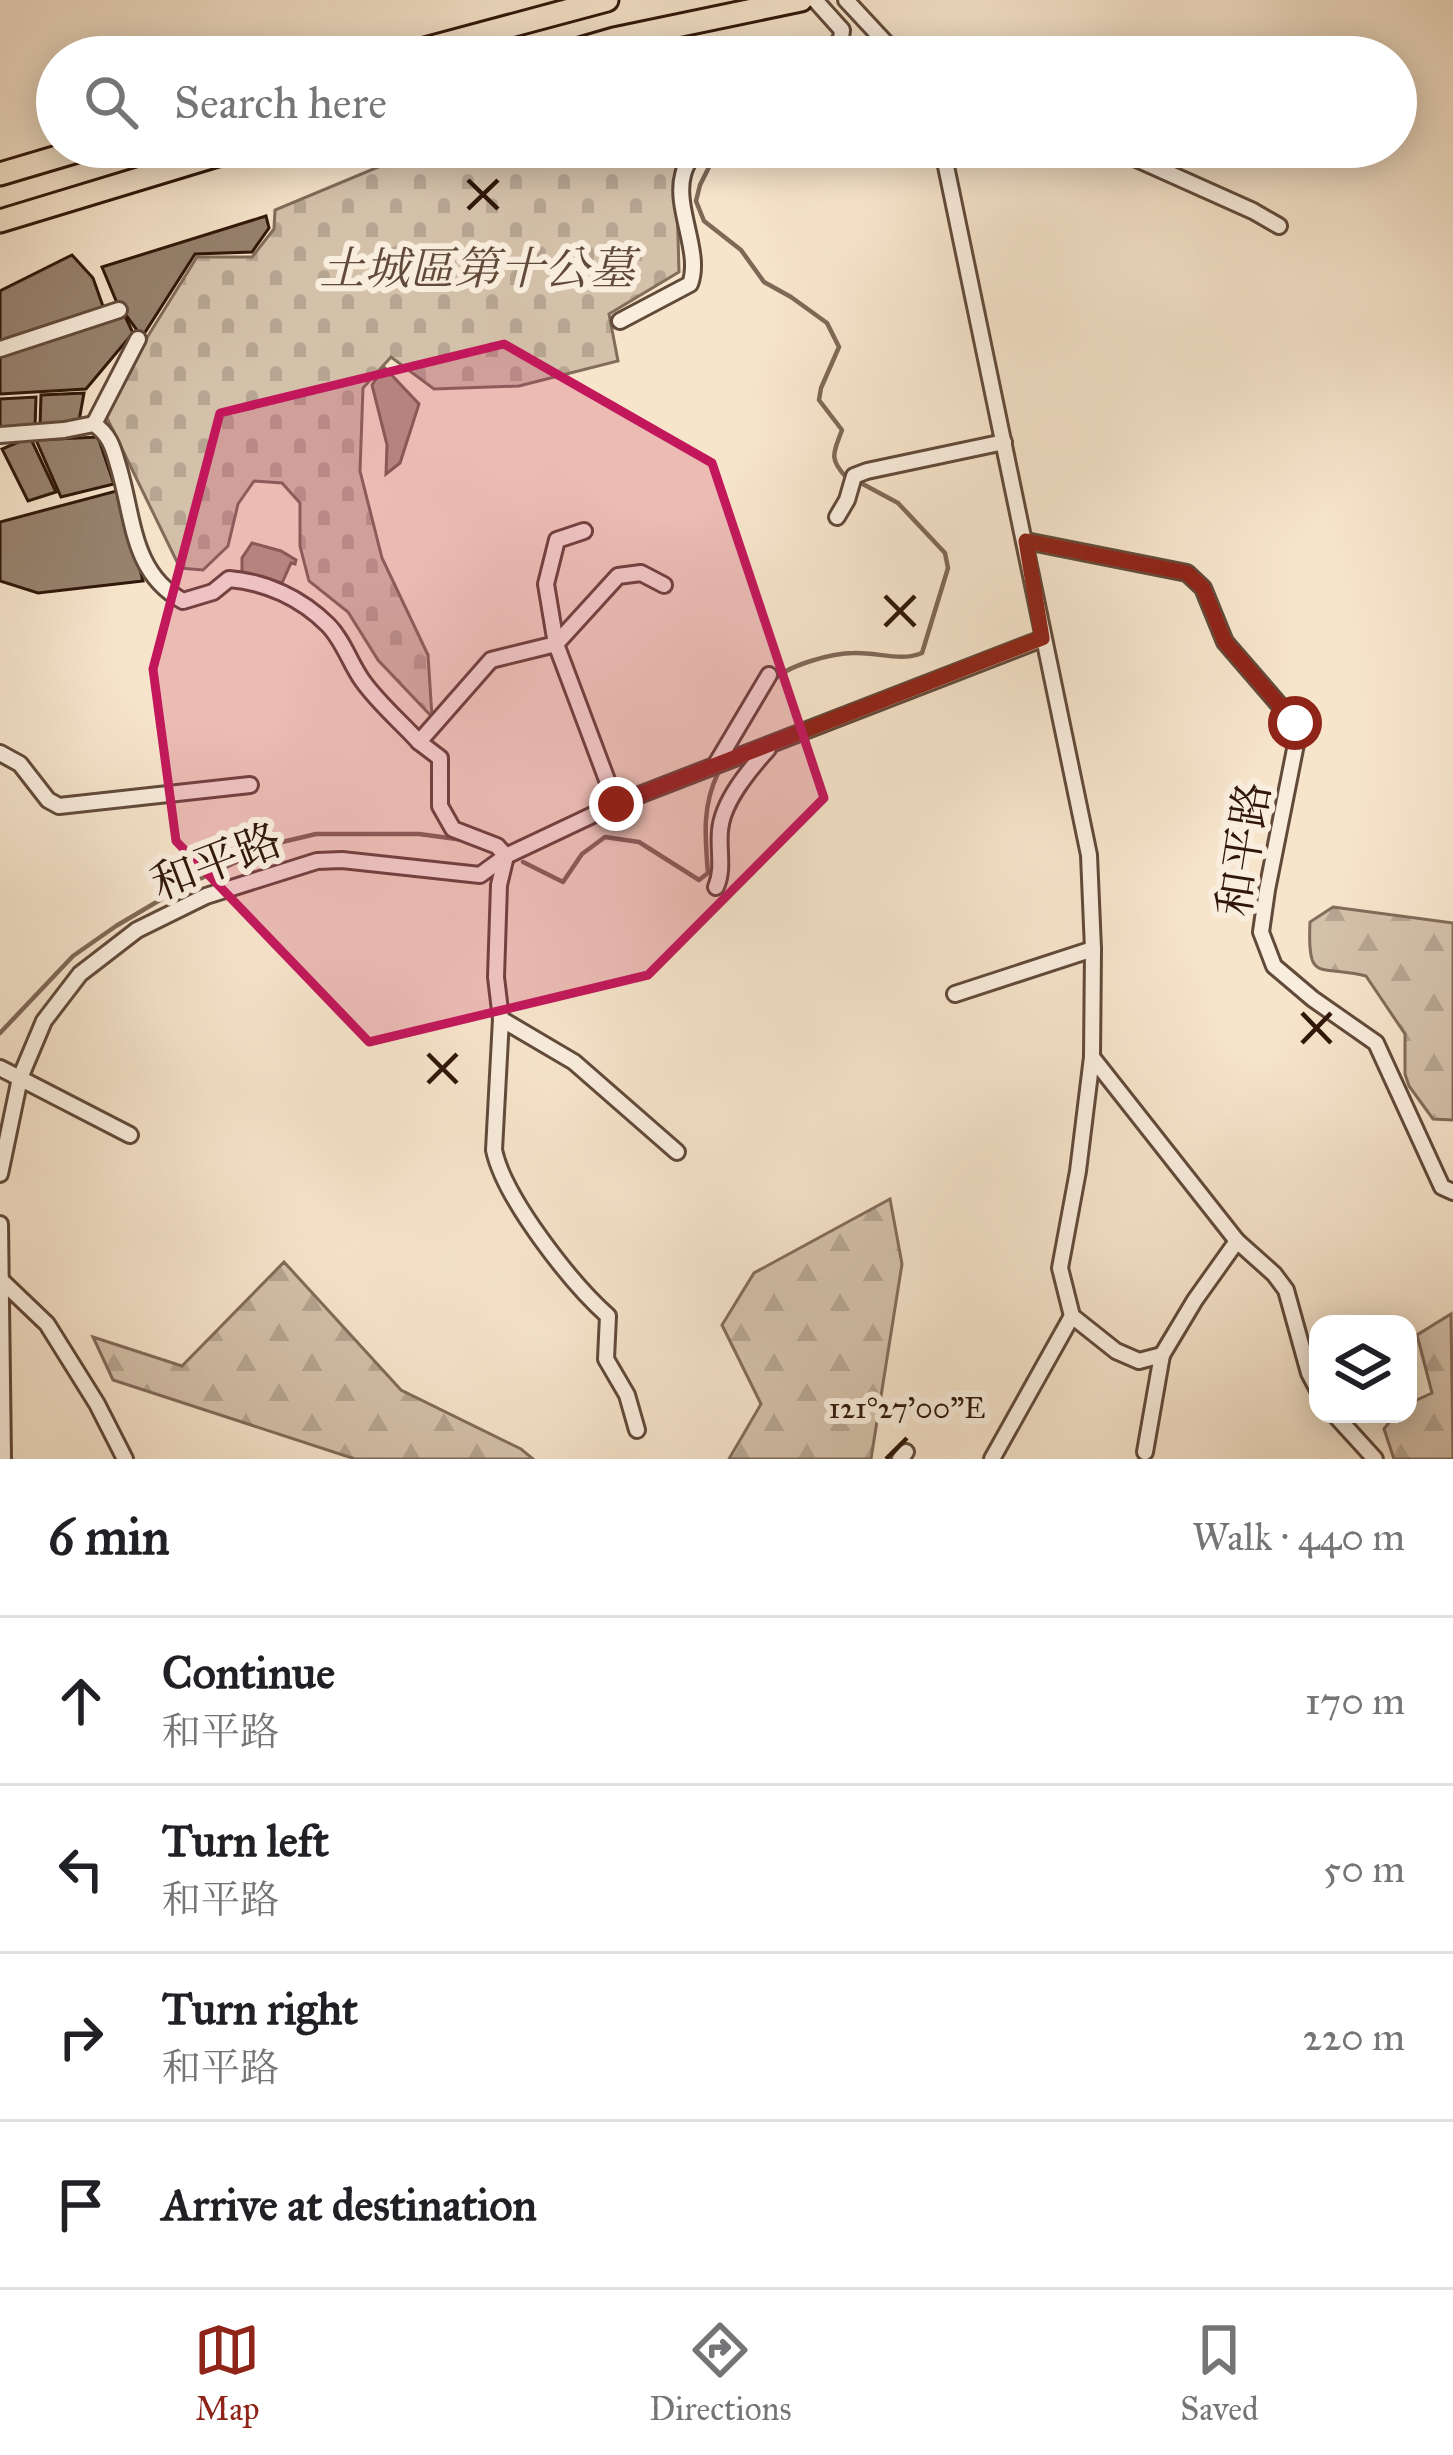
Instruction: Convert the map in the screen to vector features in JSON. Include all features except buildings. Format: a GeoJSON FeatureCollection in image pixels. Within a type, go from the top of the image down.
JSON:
{"type":"FeatureCollection","features":[{"type":"Feature","properties":{"kind":"highway"},"geometry":{"type":"LineString","coordinates":[[472,36],[607,0]]}},
{"type":"Feature","properties":{"kind":"highway"},"geometry":{"type":"LineString","coordinates":[[628,36],[795,1]]}},
{"type":"Feature","properties":{"kind":"highway"},"geometry":{"type":"LineString","coordinates":[[0,173],[36,163]]}},
{"type":"Feature","properties":{"kind":"highway"},"geometry":{"type":"LineString","coordinates":[[0,221],[175,168]]}},
{"type":"Feature","properties":{"kind":"street"},"geometry":{"type":"LineString","coordinates":[[815,0],[842,30],[841,36]]}},
{"type":"Feature","properties":{"kind":"street"},"geometry":{"type":"LineString","coordinates":[[846,0],[879,36]]}},
{"type":"Feature","properties":{"kind":"street"},"geometry":{"type":"LineString","coordinates":[[620,321],[690,284],[695,272],[681,177],[686,168]]}},
{"type":"Feature","properties":{"kind":"street"},"geometry":{"type":"LineString","coordinates":[[946,168],[1089,855],[1092,1057],[1060,1268],[1072,1316],[1116,1351],[1139,1361],[1162,1355]]}},
{"type":"Feature","properties":{"kind":"street"},"geometry":{"type":"LineString","coordinates":[[1157,168],[1279,226]]}},
{"type":"Feature","properties":{"kind":"street"},"geometry":{"type":"LineString","coordinates":[[0,349],[119,310]]}},
{"type":"Feature","properties":{"kind":"street"},"geometry":{"type":"LineString","coordinates":[[94,424],[138,339]]}},
{"type":"Feature","properties":{"kind":"street"},"geometry":{"type":"LineString","coordinates":[[0,435],[94,424],[105,431],[144,563],[162,590],[183,601],[213,592],[229,580],[271,586],[330,626],[364,683],[440,758],[440,806],[454,830],[497,846],[506,856],[499,885],[496,977],[501,1018],[494,1150],[498,1169],[556,1258],[608,1316],[606,1359],[627,1395],[637,1430]]}},
{"type":"Feature","properties":{"kind":"street"},"geometry":{"type":"LineString","coordinates":[[837,518],[854,476],[1004,442]]}},
{"type":"Feature","properties":{"kind":"street"},"geometry":{"type":"LineString","coordinates":[[584,531],[557,540],[547,584],[556,644],[616,804]]}},
{"type":"Feature","properties":{"kind":"street","name":"和平路"},"geometry":{"type":"LineString","coordinates":[[1026,541],[1187,573],[1203,588],[1225,642],[1295,723],[1296,743],[1262,932],[1274,966],[1376,1043],[1442,1187],[1453,1192]]}},
{"type":"Feature","properties":{"kind":"street"},"geometry":{"type":"LineString","coordinates":[[419,742],[491,660],[556,644],[618,576],[641,573],[664,585]]}},
{"type":"Feature","properties":{"kind":"street","name":"和平路"},"geometry":{"type":"LineString","coordinates":[[0,1174],[20,1078],[44,1021],[80,974],[137,930],[206,896],[317,861],[480,875],[506,856],[616,804],[1042,638]]}},
{"type":"Feature","properties":{"kind":"street"},"geometry":{"type":"LineString","coordinates":[[716,764],[769,675]]}},
{"type":"Feature","properties":{"kind":"street"},"geometry":{"type":"LineString","coordinates":[[716,887],[721,875],[720,827],[727,807],[771,745]]}},
{"type":"Feature","properties":{"kind":"street"},"geometry":{"type":"LineString","coordinates":[[0,753],[20,764],[48,800],[59,806],[250,784]]}},
{"type":"Feature","properties":{"kind":"street"},"geometry":{"type":"LineString","coordinates":[[955,994],[1093,949]]}},
{"type":"Feature","properties":{"kind":"street"},"geometry":{"type":"LineString","coordinates":[[501,1018],[574,1062],[677,1152]]}},
{"type":"Feature","properties":{"kind":"street"},"geometry":{"type":"LineString","coordinates":[[1092,1057],[1237,1240],[1286,1290],[1309,1373]]}},
{"type":"Feature","properties":{"kind":"street"},"geometry":{"type":"LineString","coordinates":[[0,1068],[130,1135]]}},
{"type":"Feature","properties":{"kind":"street"},"geometry":{"type":"LineString","coordinates":[[0,1224],[3,1459]]}},
{"type":"Feature","properties":{"kind":"street"},"geometry":{"type":"LineString","coordinates":[[1145,1453],[1162,1355],[1237,1240]]}},
{"type":"Feature","properties":{"kind":"street"},"geometry":{"type":"LineString","coordinates":[[1,1280],[47,1324],[125,1459]]}},
{"type":"Feature","properties":{"kind":"street"},"geometry":{"type":"LineString","coordinates":[[992,1459],[1072,1316]]}},
{"type":"Feature","properties":{"kind":"street"},"geometry":{"type":"LineString","coordinates":[[1342,1423],[1375,1459]]}},
{"type":"Feature","properties":{"kind":"highlighted area"},"geometry":{"type":"Polygon","coordinates":[[[504,344],[712,463],[824,798],[648,975],[369,1042],[176,841],[153,669],[220,413],[504,344]]]}},
{"type":"Feature","properties":{"kind":"green space","name":"土城區第十公墓"},"geometry":{"type":"Polygon","coordinates":[[[376,168],[676,168],[679,272],[609,314],[618,361],[519,386],[434,389],[391,357],[363,388],[360,471],[382,558],[428,655],[432,717],[378,660],[348,612],[309,581],[300,546],[300,503],[282,483],[254,481],[238,504],[228,546],[203,570],[180,568],[106,416],[197,257],[252,257],[274,229],[275,210],[376,168]]]}},
{"type":"Feature","properties":{"kind":"green space"},"geometry":{"type":"Polygon","coordinates":[[[1333,907],[1453,923],[1453,1120],[1433,1119],[1409,1086],[1405,1034],[1366,976],[1314,964],[1310,922],[1333,907]]]}},
{"type":"Feature","properties":{"kind":"green space"},"geometry":{"type":"Polygon","coordinates":[[[890,1199],[902,1264],[871,1459],[729,1459],[761,1404],[722,1325],[754,1273],[890,1199]]]}},
{"type":"Feature","properties":{"kind":"green space"},"geometry":{"type":"Polygon","coordinates":[[[284,1262],[401,1390],[533,1459],[355,1459],[113,1380],[93,1337],[182,1366],[284,1262]]]}},
{"type":"Feature","properties":{"kind":"green space"},"geometry":{"type":"Polygon","coordinates":[[[1451,1314],[1453,1459],[1394,1459],[1384,1429],[1388,1423],[1417,1423],[1417,1400],[1432,1393],[1417,1335],[1451,1314]]]}},
{"type":"Feature","properties":{"kind":"shaded area"},"geometry":{"type":"Polygon","coordinates":[[[384,367],[419,404],[400,463],[386,474],[387,445],[372,385],[384,367]]]}},
{"type":"Feature","properties":{"kind":"shaded area"},"geometry":{"type":"Polygon","coordinates":[[[252,543],[296,560],[282,583],[242,573],[242,558],[252,543]]]}},
{"type":"Feature","properties":{"kind":"waterway"},"geometry":{"type":"LineString","coordinates":[[708,168],[696,201],[704,221],[741,250],[764,282],[827,323],[839,347],[819,400],[842,430],[834,455],[846,477]]}},
{"type":"Feature","properties":{"kind":"waterway"},"geometry":{"type":"LineString","coordinates":[[773,681],[799,665],[834,655],[906,657],[922,653],[948,568],[945,553],[898,503],[859,482]]}},
{"type":"Feature","properties":{"kind":"waterway"},"geometry":{"type":"LineString","coordinates":[[523,862],[563,882],[582,854],[605,837],[639,842],[699,880],[708,873],[707,810],[718,773]]}},
{"type":"Feature","properties":{"kind":"waterway"},"geometry":{"type":"LineString","coordinates":[[0,1033],[73,956],[116,926],[182,887],[278,843],[316,834],[419,834],[464,840]]}},
{"type":"Feature","properties":{"kind":"route"},"geometry":{"type":"LineString","coordinates":[[616,804],[1042,638],[1026,541],[1187,573],[1203,588],[1225,642],[1295,723]]}}]}
